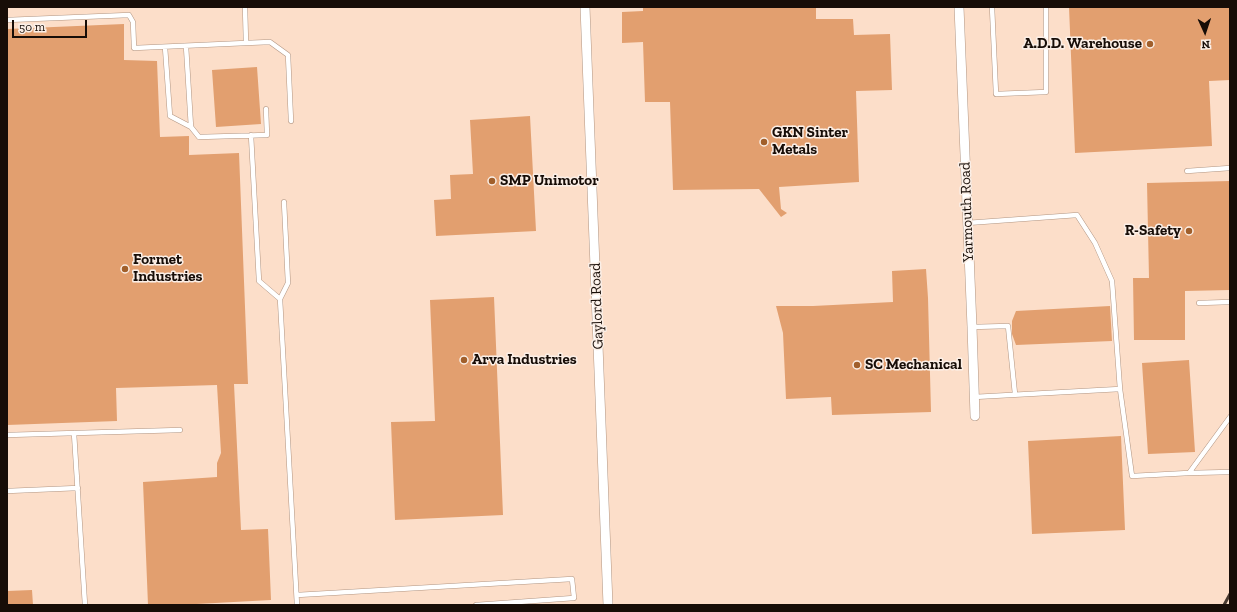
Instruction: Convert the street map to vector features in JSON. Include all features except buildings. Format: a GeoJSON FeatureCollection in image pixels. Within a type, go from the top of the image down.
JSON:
{"type":"FeatureCollection","features":[{"type":"Feature","properties":{"kind":"street","name":"Gaylord Road"},"geometry":{"type":"LineString","coordinates":[[585,7],[608,605]]}},
{"type":"Feature","properties":{"kind":"street","name":"Yarmouth Road"},"geometry":{"type":"LineString","coordinates":[[959,7],[975,416]]}},
{"type":"Feature","properties":{"kind":"lane"},"geometry":{"type":"LineString","coordinates":[[245,7],[246,43]]}},
{"type":"Feature","properties":{"kind":"lane"},"geometry":{"type":"LineString","coordinates":[[992,7],[996,94],[1046,92],[1046,7]]}},
{"type":"Feature","properties":{"kind":"lane"},"geometry":{"type":"LineString","coordinates":[[7,20],[129,15],[133,22],[134,48],[270,42],[288,55],[291,121]]}},
{"type":"Feature","properties":{"kind":"lane"},"geometry":{"type":"LineString","coordinates":[[165,46],[170,116],[191,127],[199,137],[267,135],[266,109]]}},
{"type":"Feature","properties":{"kind":"lane"},"geometry":{"type":"LineString","coordinates":[[186,46],[191,127]]}},
{"type":"Feature","properties":{"kind":"lane"},"geometry":{"type":"LineString","coordinates":[[251,135],[259,281],[280,299]]}},
{"type":"Feature","properties":{"kind":"lane"},"geometry":{"type":"LineString","coordinates":[[1188,171],[1230,168]]}},
{"type":"Feature","properties":{"kind":"lane"},"geometry":{"type":"LineString","coordinates":[[284,202],[288,283],[280,299],[297,605]]}},
{"type":"Feature","properties":{"kind":"lane"},"geometry":{"type":"LineString","coordinates":[[967,223],[1077,215],[1096,243],[1112,281],[1120,389],[1132,476],[1230,472]]}},
{"type":"Feature","properties":{"kind":"lane"},"geometry":{"type":"LineString","coordinates":[[1199,303],[1230,302]]}},
{"type":"Feature","properties":{"kind":"lane"},"geometry":{"type":"LineString","coordinates":[[972,327],[1008,326],[1015,394]]}},
{"type":"Feature","properties":{"kind":"lane"},"geometry":{"type":"LineString","coordinates":[[974,396],[1120,389]]}},
{"type":"Feature","properties":{"kind":"lane"},"geometry":{"type":"LineString","coordinates":[[1189,473],[1230,417]]}},
{"type":"Feature","properties":{"kind":"lane"},"geometry":{"type":"LineString","coordinates":[[7,435],[180,430]]}},
{"type":"Feature","properties":{"kind":"lane"},"geometry":{"type":"LineString","coordinates":[[74,433],[85,605]]}},
{"type":"Feature","properties":{"kind":"lane"},"geometry":{"type":"LineString","coordinates":[[7,491],[78,488]]}},
{"type":"Feature","properties":{"kind":"lane"},"geometry":{"type":"LineString","coordinates":[[297,595],[572,579],[574,598],[476,605]]}},
{"type":"Feature","properties":{"kind":"railway"},"geometry":{"type":"LineString","coordinates":[[1224,605],[1230,594]]}},
{"type":"Feature","properties":{"kind":"place","name":"A.D.D. Warehouse"},"geometry":{"type":"Point","coordinates":[1150,44]}},
{"type":"Feature","properties":{"kind":"place","name":"GKN Sinter Metals"},"geometry":{"type":"Point","coordinates":[764,142]}},
{"type":"Feature","properties":{"kind":"place","name":"SMP Unimotor"},"geometry":{"type":"Point","coordinates":[492,181]}},
{"type":"Feature","properties":{"kind":"place","name":"R-Safety"},"geometry":{"type":"Point","coordinates":[1189,231]}},
{"type":"Feature","properties":{"kind":"place","name":"Formet Industries"},"geometry":{"type":"Point","coordinates":[125,269]}},
{"type":"Feature","properties":{"kind":"place","name":"Arva Industries"},"geometry":{"type":"Point","coordinates":[464,360]}},
{"type":"Feature","properties":{"kind":"place","name":"SC Mechanical"},"geometry":{"type":"Point","coordinates":[857,365]}}]}
